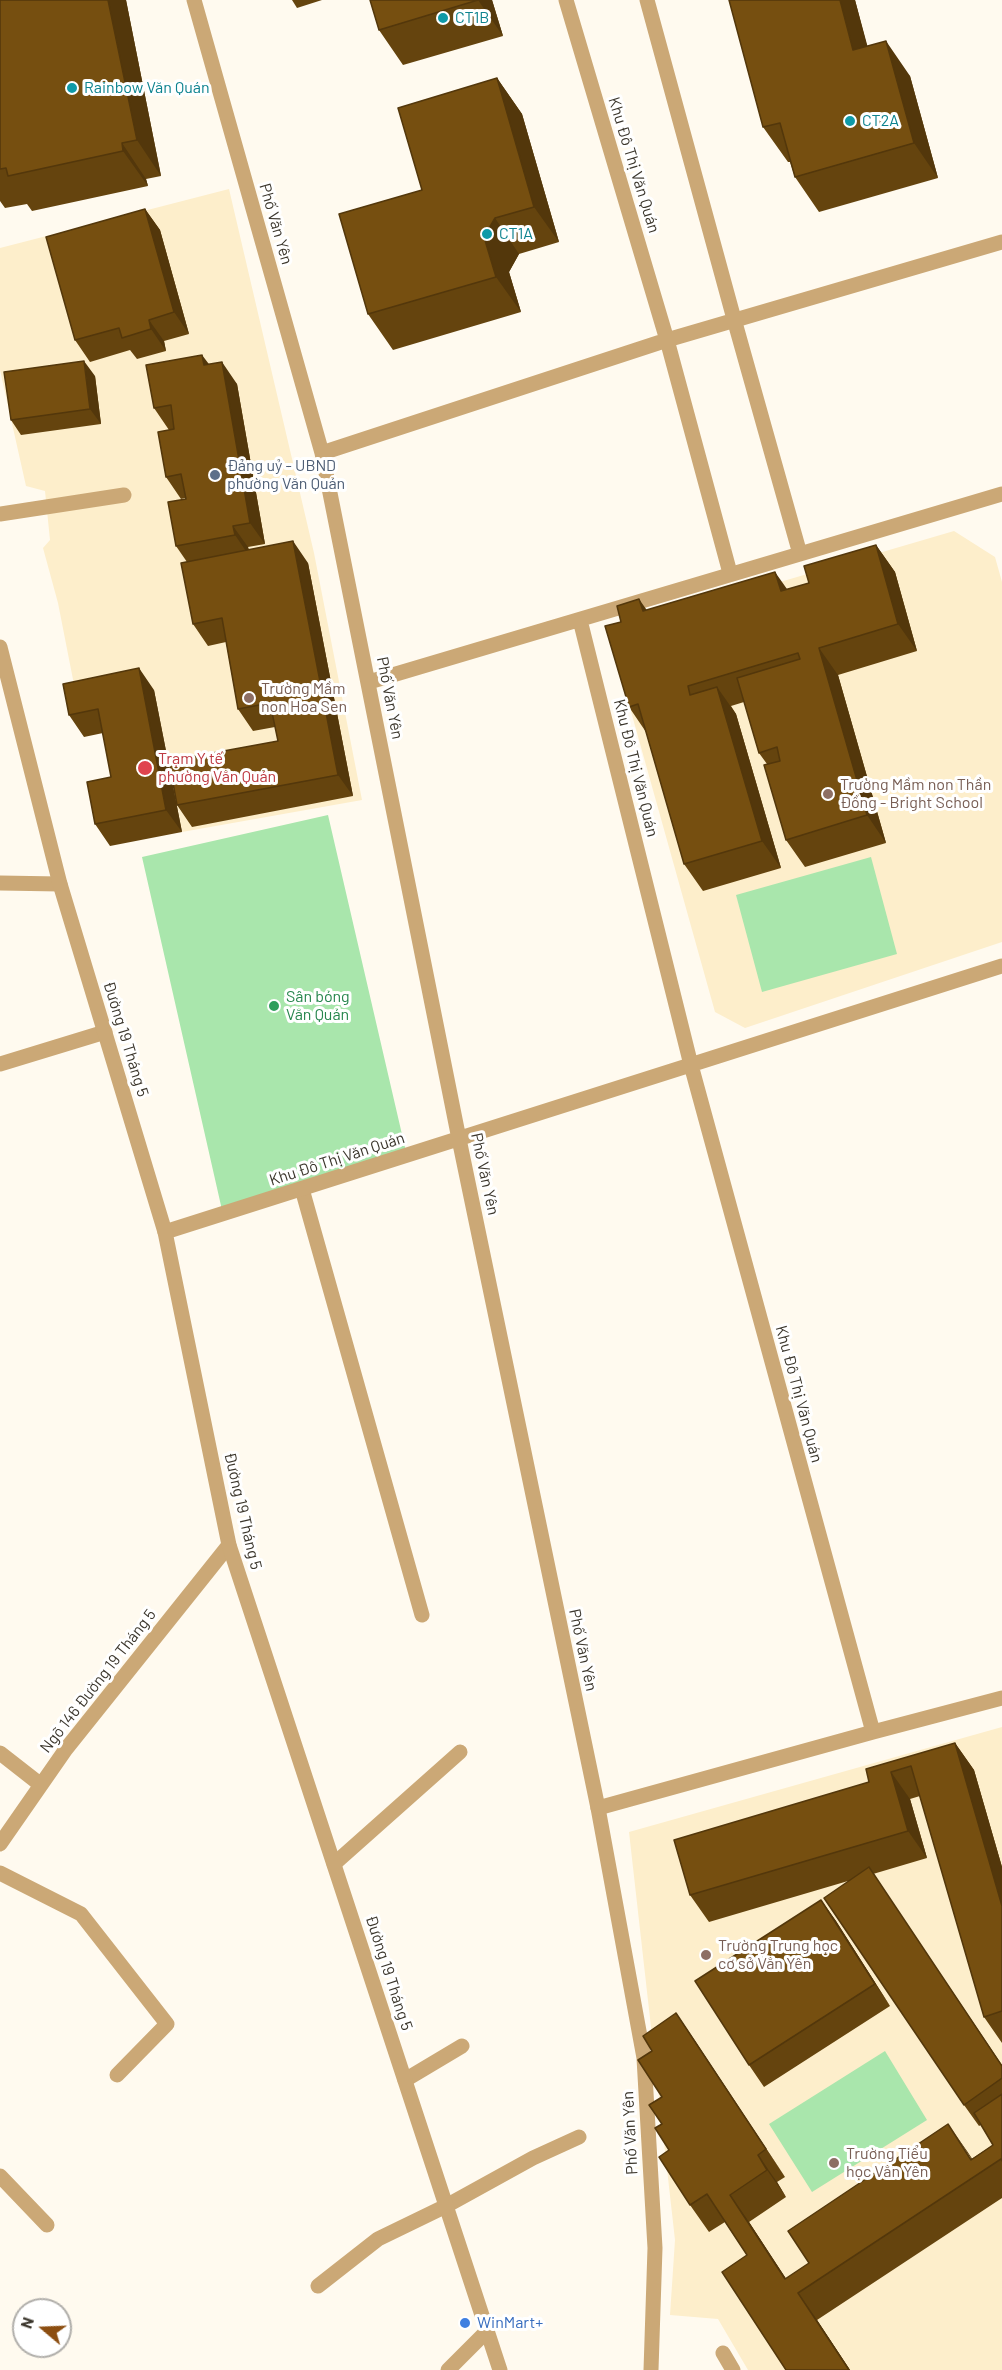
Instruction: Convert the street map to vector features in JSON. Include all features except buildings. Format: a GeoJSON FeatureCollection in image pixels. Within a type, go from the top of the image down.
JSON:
{"type":"FeatureCollection","features":[{"type":"Feature","properties":{"kind":"street","name":"Phố Văn Yên"},"geometry":{"type":"LineString","coordinates":[[194,0],[322,453],[459,1139],[597,1808],[644,2058],[655,2248],[651,2370]]}},
{"type":"Feature","properties":{"kind":"street","name":"Khu Đô Thị Văn Quán"},"geometry":{"type":"LineString","coordinates":[[566,0],[667,340],[730,573]]}},
{"type":"Feature","properties":{"kind":"street"},"geometry":{"type":"LineString","coordinates":[[647,0],[800,554]]}},
{"type":"Feature","properties":{"kind":"street"},"geometry":{"type":"LineString","coordinates":[[322,453],[734,319],[1002,242]]}},
{"type":"Feature","properties":{"kind":"street"},"geometry":{"type":"LineString","coordinates":[[369,682],[1002,494]]}},
{"type":"Feature","properties":{"kind":"street"},"geometry":{"type":"LineString","coordinates":[[0,514],[124,495]]}},
{"type":"Feature","properties":{"kind":"street","name":"Khu Đô Thị Văn Quán"},"geometry":{"type":"LineString","coordinates":[[580,620],[691,1065],[873,1732]]}},
{"type":"Feature","properties":{"kind":"street","name":"Đường 19 Tháng 5"},"geometry":{"type":"LineString","coordinates":[[0,647],[60,884],[165,1232],[229,1545],[500,2370]]}},
{"type":"Feature","properties":{"kind":"street"},"geometry":{"type":"LineString","coordinates":[[0,883],[60,884]]}},
{"type":"Feature","properties":{"kind":"street","name":"Khu Đô Thị Văn Quán"},"geometry":{"type":"LineString","coordinates":[[165,1232],[1002,966]]}},
{"type":"Feature","properties":{"kind":"street"},"geometry":{"type":"LineString","coordinates":[[0,1064],[105,1032]]}},
{"type":"Feature","properties":{"kind":"street"},"geometry":{"type":"LineString","coordinates":[[302,1189],[422,1615]]}},
{"type":"Feature","properties":{"kind":"street","name":"Ngõ 146 Đường 19 Tháng 5"},"geometry":{"type":"LineString","coordinates":[[0,1844],[66,1749],[229,1545]]}},
{"type":"Feature","properties":{"kind":"street"},"geometry":{"type":"LineString","coordinates":[[597,1808],[1002,1698]]}},
{"type":"Feature","properties":{"kind":"street"},"geometry":{"type":"LineString","coordinates":[[334,1864],[460,1752]]}},
{"type":"Feature","properties":{"kind":"street"},"geometry":{"type":"LineString","coordinates":[[0,1753],[41,1785]]}},
{"type":"Feature","properties":{"kind":"street"},"geometry":{"type":"LineString","coordinates":[[0,1872],[81,1914],[167,2024],[117,2075]]}},
{"type":"Feature","properties":{"kind":"street"},"geometry":{"type":"LineString","coordinates":[[405,2080],[462,2046]]}},
{"type":"Feature","properties":{"kind":"street"},"geometry":{"type":"LineString","coordinates":[[318,2286],[378,2239],[446,2206],[533,2158],[579,2137]]}},
{"type":"Feature","properties":{"kind":"street"},"geometry":{"type":"LineString","coordinates":[[0,2176],[47,2225]]}},
{"type":"Feature","properties":{"kind":"street"},"geometry":{"type":"LineString","coordinates":[[448,2370],[487,2331]]}},
{"type":"Feature","properties":{"kind":"street"},"geometry":{"type":"LineString","coordinates":[[723,2353],[733,2370]]}},
{"type":"Feature","properties":{"kind":"shaded area"},"geometry":{"type":"Polygon","coordinates":[[[229,189],[314,553],[362,800],[182,832],[154,690],[78,705],[58,603],[43,548],[50,540],[45,491],[26,486],[0,370],[0,248],[229,189]]]}},
{"type":"Feature","properties":{"kind":"shaded area","name":"Trường Mầm non Thần Đồng - Bright School"},"geometry":{"type":"Polygon","coordinates":[[[954,531],[995,557],[1002,582],[1002,942],[745,1028],[715,1012],[613,647],[623,628],[954,531]]]}},
{"type":"Feature","properties":{"kind":"shaded area","name":"Trường Tiểu học Văn Yên"},"geometry":{"type":"Polygon","coordinates":[[[1002,1727],[1002,2370],[748,2370],[718,2319],[670,2315],[675,2240],[629,1832],[1002,1727]]]}},
{"type":"Feature","properties":{"kind":"green space","name":"Sân bóng Văn Quán"},"geometry":{"type":"Polygon","coordinates":[[[328,815],[407,1156],[222,1210],[142,857],[328,815]]]}},
{"type":"Feature","properties":{"kind":"green space"},"geometry":{"type":"Polygon","coordinates":[[[871,857],[897,954],[762,992],[736,895],[871,857]]]}},
{"type":"Feature","properties":{"kind":"green space"},"geometry":{"type":"Polygon","coordinates":[[[885,2051],[927,2120],[812,2192],[769,2124],[885,2051]]]}},
{"type":"Feature","properties":{"kind":"place","name":"CT1B"},"geometry":{"type":"Point","coordinates":[443,18]}},
{"type":"Feature","properties":{"kind":"place","name":"Rainbow Văn Quán"},"geometry":{"type":"Point","coordinates":[72,88]}},
{"type":"Feature","properties":{"kind":"place","name":"CT2A"},"geometry":{"type":"Point","coordinates":[850,121]}},
{"type":"Feature","properties":{"kind":"place","name":"CT1A"},"geometry":{"type":"Point","coordinates":[487,234]}},
{"type":"Feature","properties":{"kind":"place","name":"Đảng uỷ - UBND phường Văn Quán"},"geometry":{"type":"Point","coordinates":[215,475]}},
{"type":"Feature","properties":{"kind":"place","name":"Trường Mầm non Hoa Sen"},"geometry":{"type":"Point","coordinates":[249,698]}},
{"type":"Feature","properties":{"kind":"place","name":"Trạm Y tế phường Văn Quán"},"geometry":{"type":"Point","coordinates":[145,768]}},
{"type":"Feature","properties":{"kind":"place","name":"Trường Mầm non Thần Đồng - Bright School"},"geometry":{"type":"Point","coordinates":[828,794]}},
{"type":"Feature","properties":{"kind":"place","name":"Sân bóng Văn Quán"},"geometry":{"type":"Point","coordinates":[274,1006]}},
{"type":"Feature","properties":{"kind":"place","name":"Trường Trung học cơ sở Văn Yên"},"geometry":{"type":"Point","coordinates":[706,1955]}},
{"type":"Feature","properties":{"kind":"place","name":"Trường Tiểu học Văn Yên"},"geometry":{"type":"Point","coordinates":[834,2163]}},
{"type":"Feature","properties":{"kind":"place","name":"WinMart+"},"geometry":{"type":"Point","coordinates":[465,2323]}}]}
